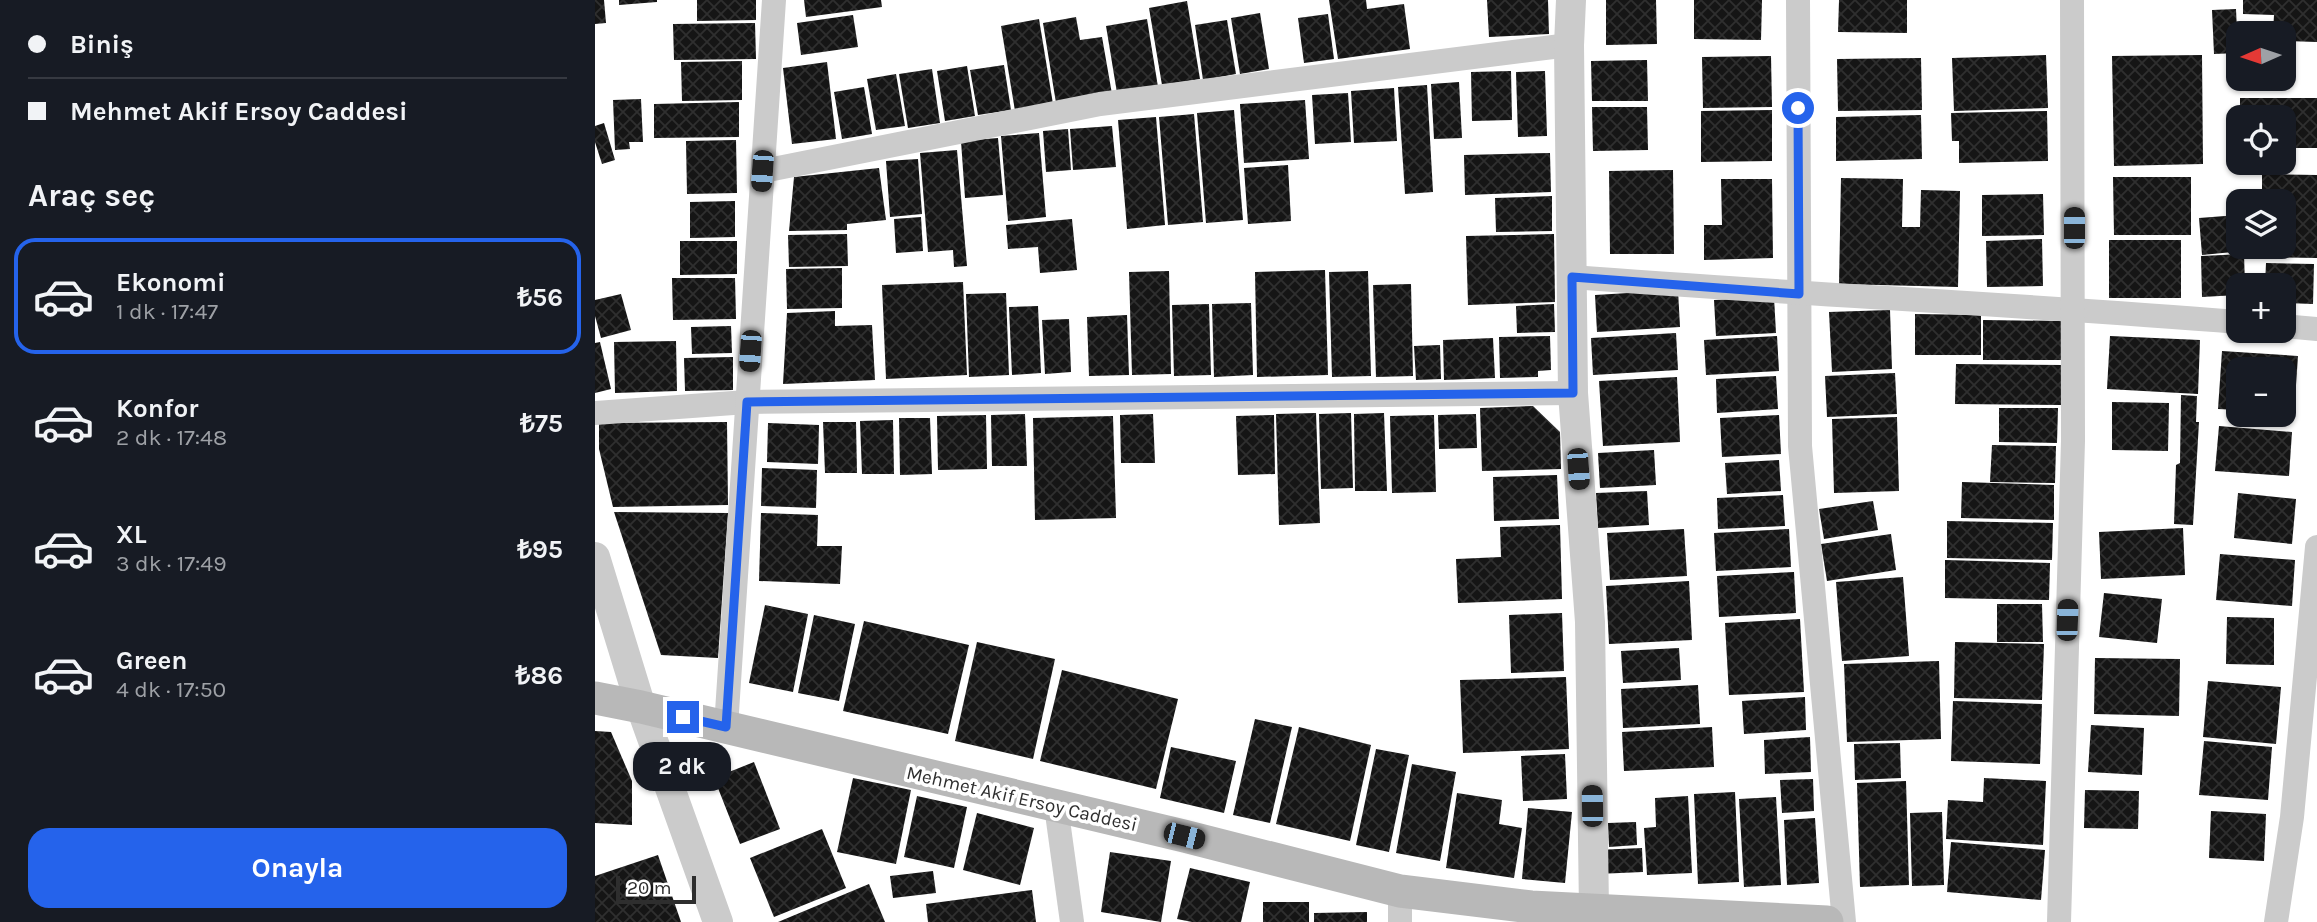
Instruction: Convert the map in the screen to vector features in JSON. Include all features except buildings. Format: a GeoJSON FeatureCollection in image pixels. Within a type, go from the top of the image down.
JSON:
{"type":"FeatureCollection","features":[{"type":"Feature","properties":{"kind":"main road","name":"Mehmet Akif Ersoy Caddesi"},"geometry":{"type":"LineString","coordinates":[[595,698],[1056,806],[1400,906],[1531,907],[1715,919],[1827,922]]}},
{"type":"Feature","properties":{"kind":"street"},"geometry":{"type":"LineString","coordinates":[[726,727],[774,0]]}},
{"type":"Feature","properties":{"kind":"street"},"geometry":{"type":"LineString","coordinates":[[1571,0],[1569,45],[1573,393],[1590,622],[1594,910]]}},
{"type":"Feature","properties":{"kind":"street"},"geometry":{"type":"LineString","coordinates":[[1798,0],[1800,446],[1844,922]]}},
{"type":"Feature","properties":{"kind":"street"},"geometry":{"type":"LineString","coordinates":[[2059,922],[2073,441],[2072,0]]}},
{"type":"Feature","properties":{"kind":"street"},"geometry":{"type":"LineString","coordinates":[[762,171],[1100,104],[1569,45]]}},
{"type":"Feature","properties":{"kind":"street"},"geometry":{"type":"LineString","coordinates":[[1572,277],[2226,321]]}},
{"type":"Feature","properties":{"kind":"street"},"geometry":{"type":"LineString","coordinates":[[2296,327],[2317,329]]}},
{"type":"Feature","properties":{"kind":"street"},"geometry":{"type":"LineString","coordinates":[[595,412],[747,402],[1573,393]]}},
{"type":"Feature","properties":{"kind":"street"},"geometry":{"type":"LineString","coordinates":[[2276,922],[2292,817],[2317,547]]}},
{"type":"Feature","properties":{"kind":"street"},"geometry":{"type":"LineString","coordinates":[[595,557],[641,707],[718,922]]}},
{"type":"Feature","properties":{"kind":"street"},"geometry":{"type":"LineString","coordinates":[[1056,806],[1072,922]]}},
{"type":"Feature","properties":{"kind":"route"},"geometry":{"type":"LineString","coordinates":[[683,717],[726,727],[747,402],[1573,393],[1572,277],[1799,294],[1798,108]]}}]}
